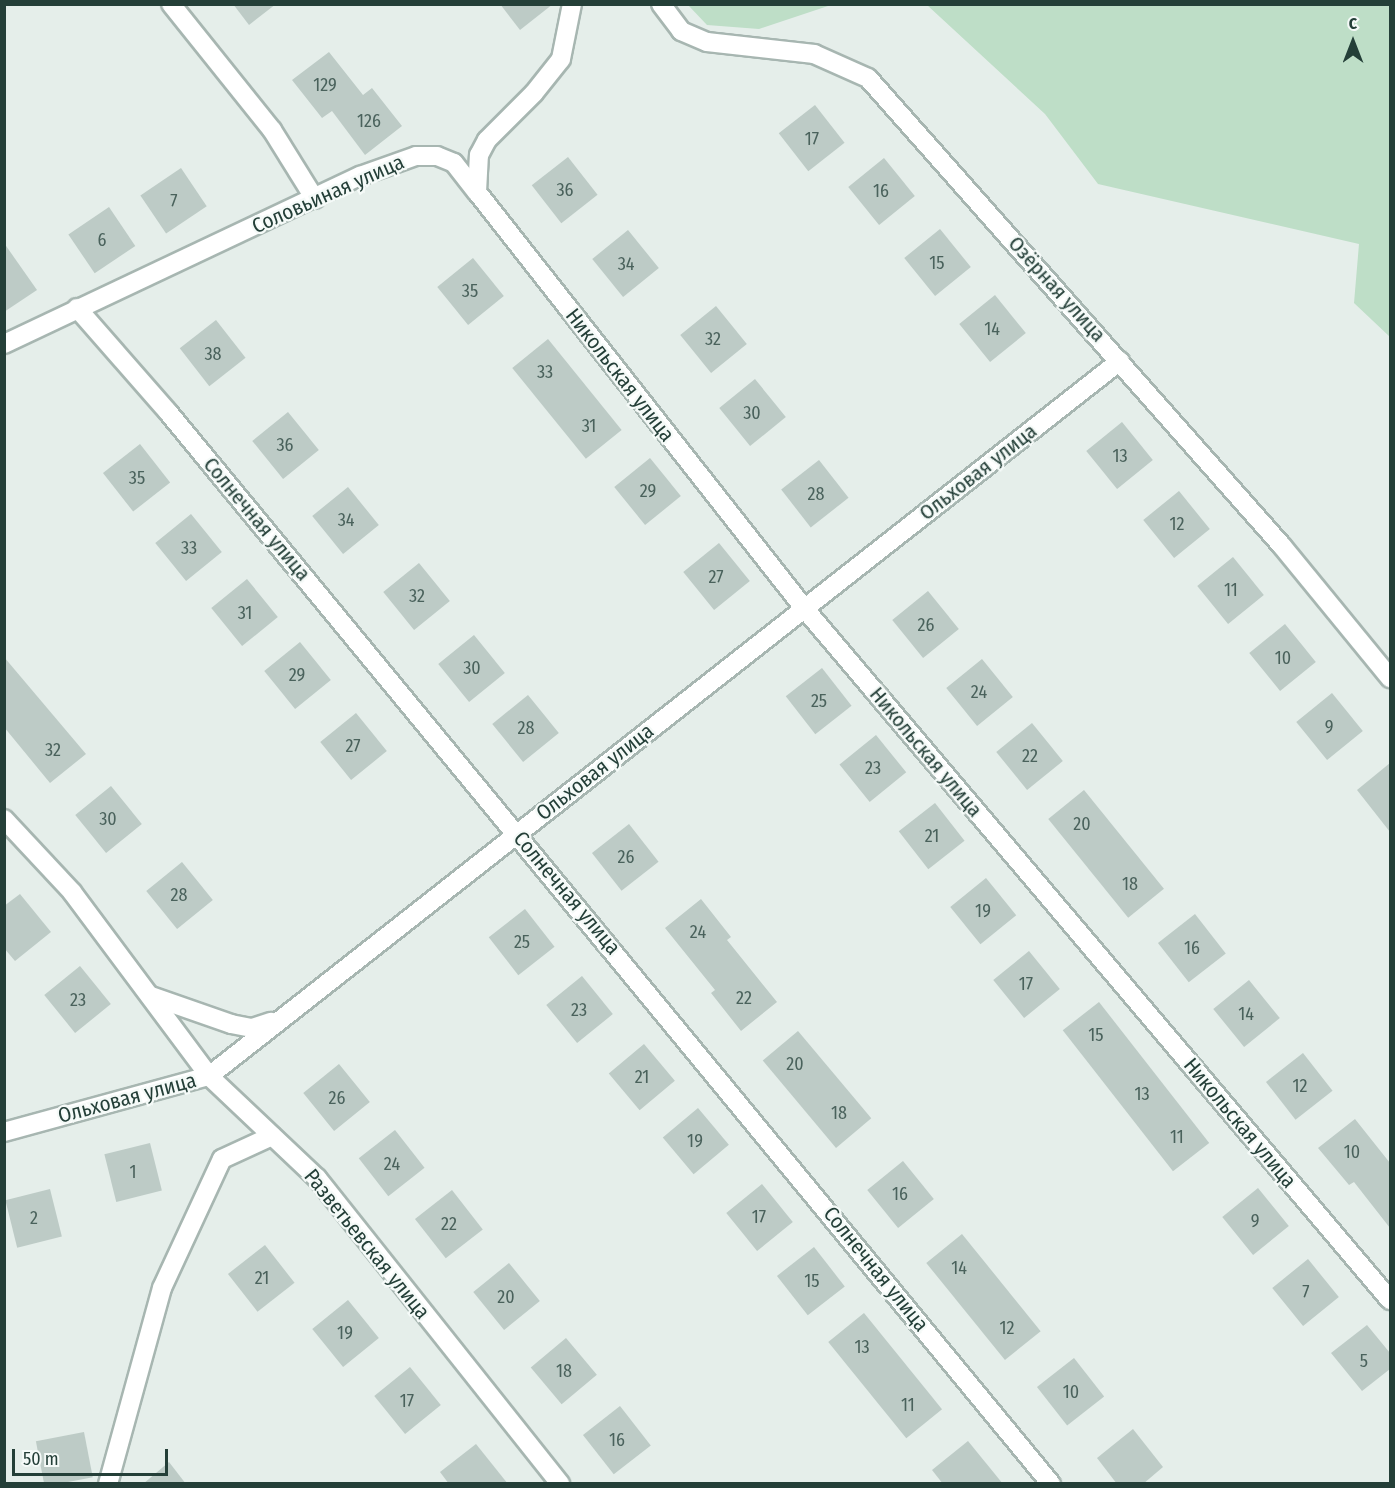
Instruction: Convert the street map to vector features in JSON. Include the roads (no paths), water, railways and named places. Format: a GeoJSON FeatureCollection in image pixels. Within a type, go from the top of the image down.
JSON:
{"type":"FeatureCollection","features":[{"type":"Feature","properties":{"kind":"street"},"geometry":{"type":"LineString","coordinates":[[171,4],[272,130],[315,199]]}},
{"type":"Feature","properties":{"kind":"street"},"geometry":{"type":"LineString","coordinates":[[477,192],[479,155],[487,140],[534,93],[561,59],[572,4]]}},
{"type":"Feature","properties":{"kind":"street","name":"Озёрная улица"},"geometry":{"type":"LineString","coordinates":[[661,4],[681,31],[707,42],[814,54],[868,78],[1120,361],[1390,678]]}},
{"type":"Feature","properties":{"kind":"street","name":"Соловьиная улица"},"geometry":{"type":"LineString","coordinates":[[4,344],[76,308],[379,168],[416,156],[437,156],[454,163],[477,192]]}},
{"type":"Feature","properties":{"kind":"street","name":"Никольская улица"},"geometry":{"type":"LineString","coordinates":[[477,192],[804,608],[1390,1300]]}},
{"type":"Feature","properties":{"kind":"street","name":"Солнечная улица"},"geometry":{"type":"LineString","coordinates":[[76,308],[168,412],[1051,1484]]}},
{"type":"Feature","properties":{"kind":"street","name":"Ольховая улица"},"geometry":{"type":"LineString","coordinates":[[4,1132],[209,1076],[273,1022],[1120,361]]}},
{"type":"Feature","properties":{"kind":"street","name":"Разветьевская улица"},"geometry":{"type":"LineString","coordinates":[[4,819],[72,892],[209,1076],[317,1178],[560,1484]]}},
{"type":"Feature","properties":{"kind":"street"},"geometry":{"type":"LineString","coordinates":[[151,996],[231,1024],[252,1028],[273,1022]]}},
{"type":"Feature","properties":{"kind":"street"},"geometry":{"type":"LineString","coordinates":[[108,1484],[162,1288],[217,1169],[222,1159],[272,1136]]}}]}
